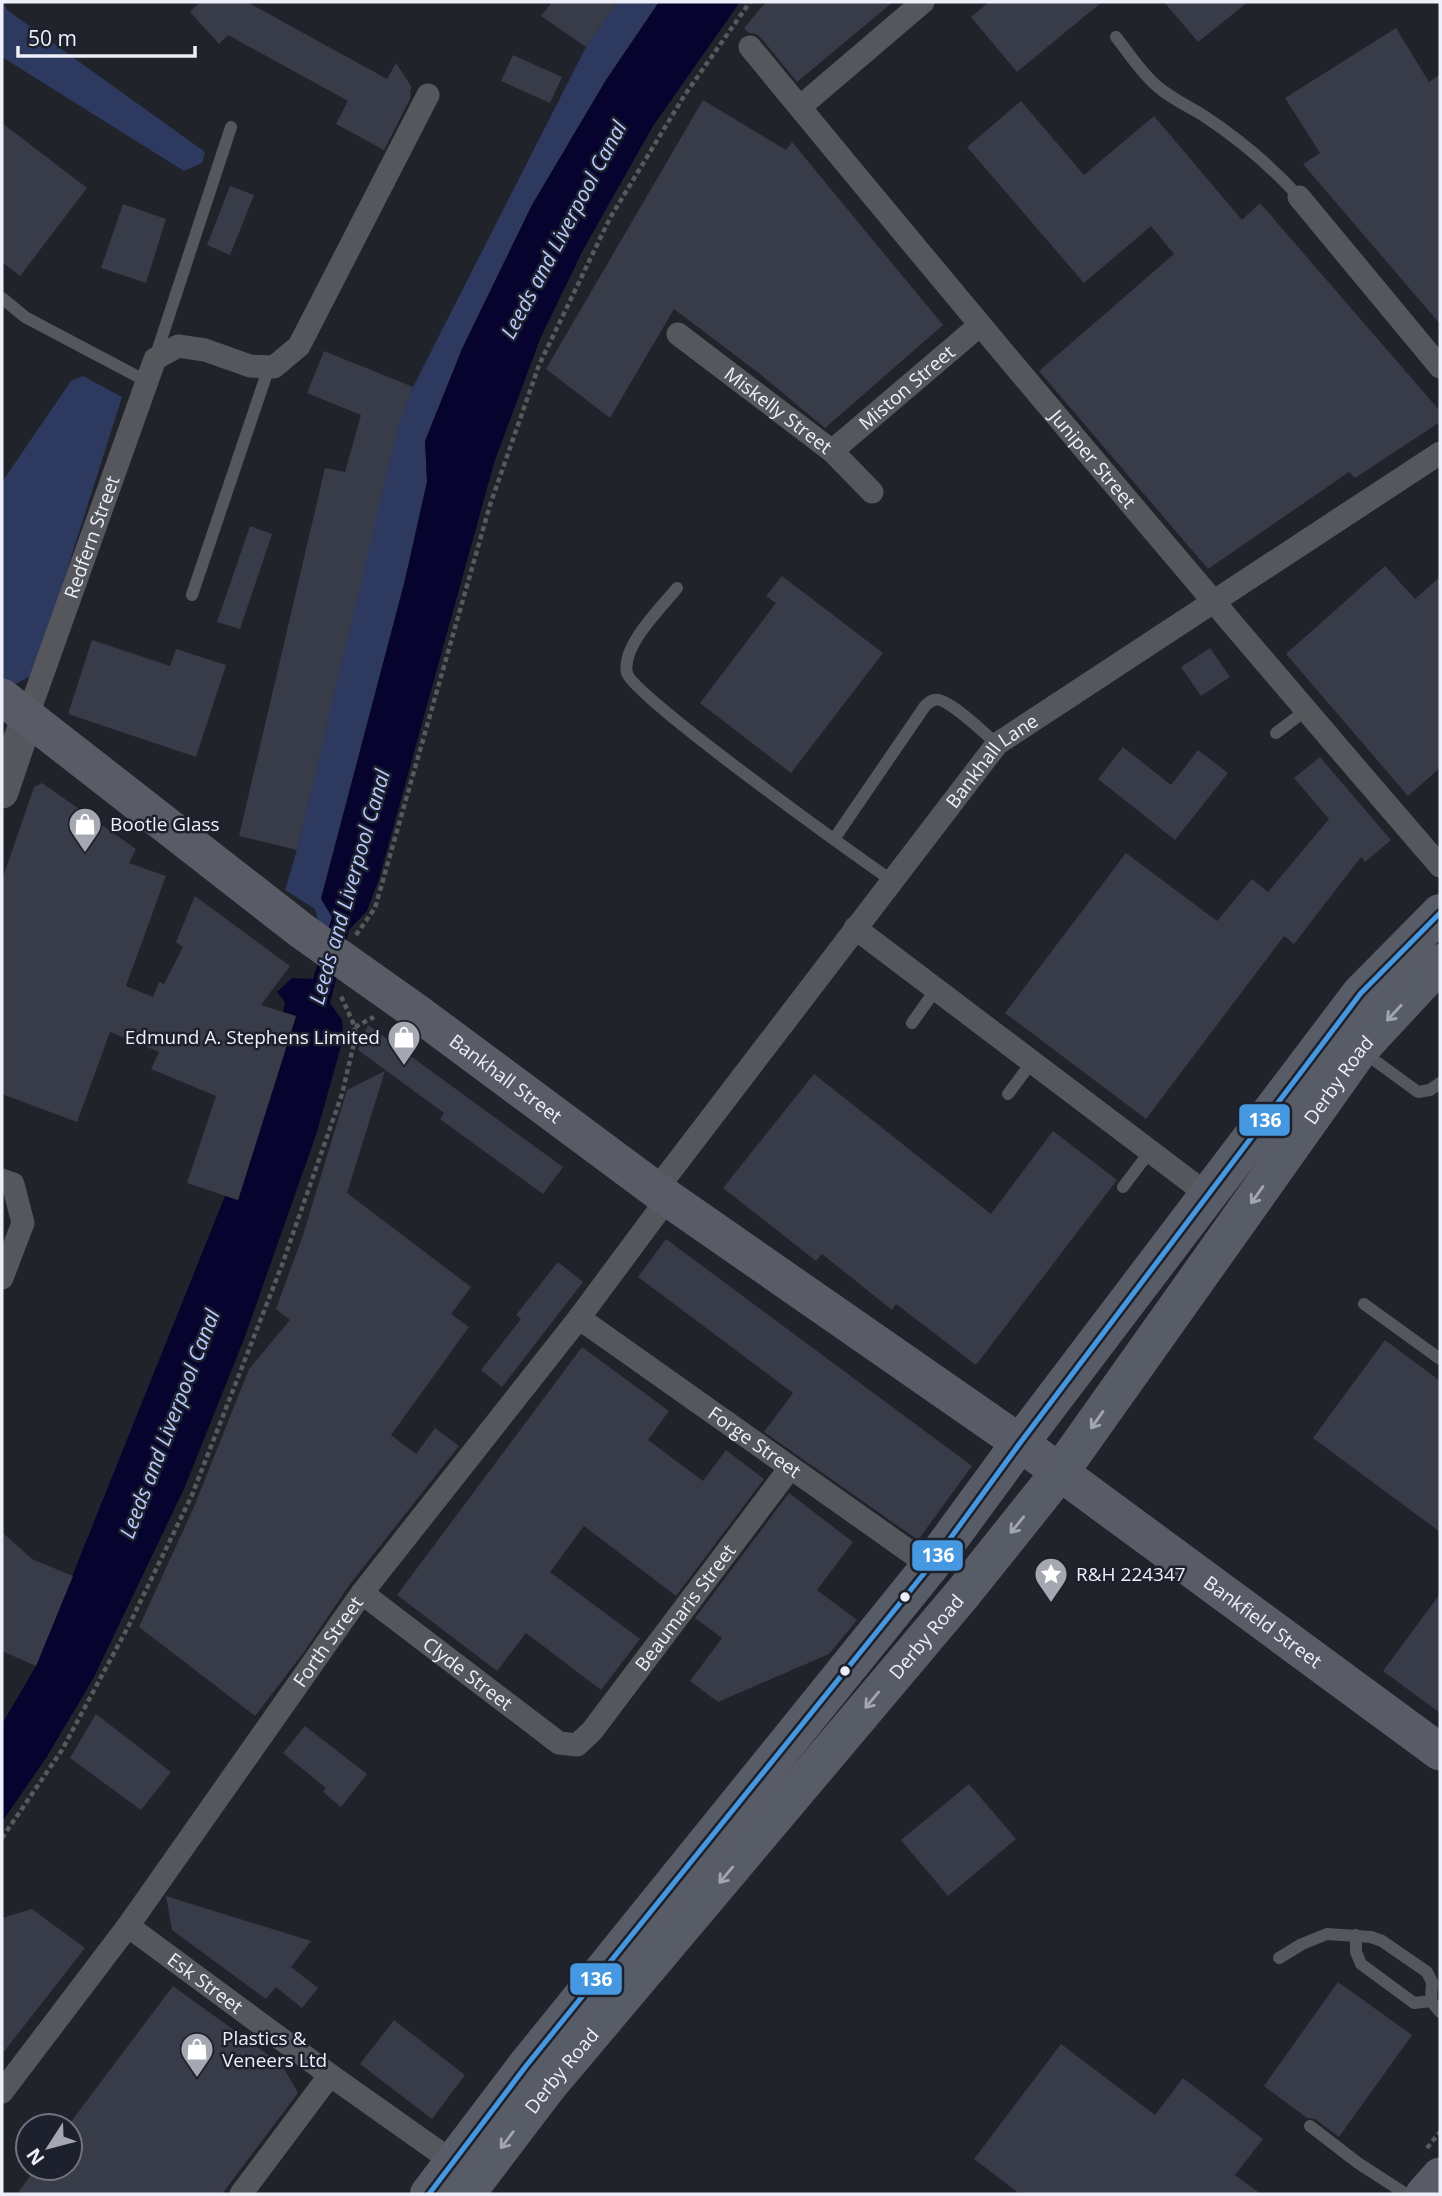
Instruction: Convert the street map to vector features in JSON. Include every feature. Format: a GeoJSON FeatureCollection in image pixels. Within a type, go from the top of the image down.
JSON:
{"type":"FeatureCollection","features":[{"type":"Feature","properties":{"kind":"highway","name":"Derby Road"},"geometry":{"type":"LineString","coordinates":[[474,2182],[526,2066],[930,1566],[1361,993],[1440,913]]}},
{"type":"Feature","properties":{"kind":"highway","name":"Derby Road"},"geometry":{"type":"LineString","coordinates":[[429,2194],[474,2182],[548,2086],[964,1592],[1060,1472],[1360,1049],[1440,963]]}},
{"type":"Feature","properties":{"kind":"highway"},"geometry":{"type":"LineString","coordinates":[[1020,1443],[1040,1444],[1054,1435],[1165,1289],[1211,1260]]}},
{"type":"Feature","properties":{"kind":"highway"},"geometry":{"type":"LineString","coordinates":[[864,1647],[905,1616],[1016,1481],[1035,1472],[1060,1472]]}},
{"type":"Feature","properties":{"kind":"main road","name":"Bankhall Street"},"geometry":{"type":"LineString","coordinates":[[15,706],[354,969],[662,1194],[1020,1443]]}},
{"type":"Feature","properties":{"kind":"main road"},"geometry":{"type":"LineString","coordinates":[[2,792],[15,706]]}},
{"type":"Feature","properties":{"kind":"main road","name":"Bankfield Street"},"geometry":{"type":"LineString","coordinates":[[1020,1443],[1440,1752]]}},
{"type":"Feature","properties":{"kind":"main road"},"geometry":{"type":"LineString","coordinates":[[1424,2194],[1440,2176]]}},
{"type":"Feature","properties":{"kind":"street"},"geometry":{"type":"LineString","coordinates":[[800,107],[923,2]]}},
{"type":"Feature","properties":{"kind":"street","name":"Juniper Street"},"geometry":{"type":"LineString","coordinates":[[750,47],[1213,603],[1440,866]]}},
{"type":"Feature","properties":{"kind":"street"},"geometry":{"type":"LineString","coordinates":[[155,359],[178,346],[205,350],[250,366],[274,367],[299,346],[428,95]]}},
{"type":"Feature","properties":{"kind":"street"},"geometry":{"type":"LineString","coordinates":[[1298,197],[1440,367]]}},
{"type":"Feature","properties":{"kind":"street","name":"Miston Street"},"geometry":{"type":"LineString","coordinates":[[832,451],[980,325]]}},
{"type":"Feature","properties":{"kind":"street","name":"Miskelly Street"},"geometry":{"type":"LineString","coordinates":[[678,334],[832,451],[872,492]]}},
{"type":"Feature","properties":{"kind":"street","name":"Redfern Street"},"geometry":{"type":"LineString","coordinates":[[15,706],[155,359]]}},
{"type":"Feature","properties":{"kind":"street","name":"Bankhall Lane"},"geometry":{"type":"LineString","coordinates":[[662,1194],[855,928],[997,744],[1440,453]]}},
{"type":"Feature","properties":{"kind":"street"},"geometry":{"type":"LineString","coordinates":[[855,928],[1208,1195]]}},
{"type":"Feature","properties":{"kind":"street"},"geometry":{"type":"LineString","coordinates":[[2,1180],[13,1184],[23,1223],[2,1278]]}},
{"type":"Feature","properties":{"kind":"street","name":"Forth Street"},"geometry":{"type":"LineString","coordinates":[[2,2092],[128,1926],[362,1593],[579,1318],[662,1194]]}},
{"type":"Feature","properties":{"kind":"street","name":"Forge Street"},"geometry":{"type":"LineString","coordinates":[[579,1318],[930,1566]]}},
{"type":"Feature","properties":{"kind":"street","name":"Beaumaris Street"},"geometry":{"type":"LineString","coordinates":[[577,1745],[592,1731],[790,1468]]}},
{"type":"Feature","properties":{"kind":"street","name":"Clyde Street"},"geometry":{"type":"LineString","coordinates":[[362,1593],[559,1743],[577,1745]]}},
{"type":"Feature","properties":{"kind":"street","name":"Esk Street"},"geometry":{"type":"LineString","coordinates":[[128,1926],[474,2182]]}},
{"type":"Feature","properties":{"kind":"street"},"geometry":{"type":"LineString","coordinates":[[241,2194],[330,2075]]}},
{"type":"Feature","properties":{"kind":"lane"},"geometry":{"type":"LineString","coordinates":[[1116,37],[1156,85],[1179,103],[1203,115],[1256,155],[1275,170],[1298,197]]}},
{"type":"Feature","properties":{"kind":"lane"},"geometry":{"type":"LineString","coordinates":[[155,359],[231,127]]}},
{"type":"Feature","properties":{"kind":"lane"},"geometry":{"type":"LineString","coordinates":[[2,298],[25,317],[146,381]]}},
{"type":"Feature","properties":{"kind":"lane"},"geometry":{"type":"LineString","coordinates":[[192,595],[269,367]]}},
{"type":"Feature","properties":{"kind":"lane"},"geometry":{"type":"LineString","coordinates":[[677,588],[639,634],[626,667],[629,680],[668,715],[891,880]]}},
{"type":"Feature","properties":{"kind":"lane"},"geometry":{"type":"LineString","coordinates":[[834,839],[925,706],[933,700],[938,699],[958,711],[997,744]]}},
{"type":"Feature","properties":{"kind":"lane"},"geometry":{"type":"LineString","coordinates":[[1276,733],[1306,710]]}},
{"type":"Feature","properties":{"kind":"lane"},"geometry":{"type":"LineString","coordinates":[[912,1023],[936,989]]}},
{"type":"Feature","properties":{"kind":"lane"},"geometry":{"type":"LineString","coordinates":[[1360,1049],[1418,1092],[1430,1090],[1440,1083]]}},
{"type":"Feature","properties":{"kind":"lane"},"geometry":{"type":"LineString","coordinates":[[1008,1094],[1032,1062]]}},
{"type":"Feature","properties":{"kind":"lane"},"geometry":{"type":"LineString","coordinates":[[1123,1187],[1151,1150]]}},
{"type":"Feature","properties":{"kind":"lane"},"geometry":{"type":"LineString","coordinates":[[1364,1304],[1440,1359]]}},
{"type":"Feature","properties":{"kind":"lane"},"geometry":{"type":"LineString","coordinates":[[1279,1958],[1302,1944],[1327,1934],[1371,1937],[1382,1941],[1427,1972],[1432,1982],[1431,2001],[1440,2012]]}},
{"type":"Feature","properties":{"kind":"lane"},"geometry":{"type":"LineString","coordinates":[[1356,1936],[1356,1952],[1361,1964],[1414,2003],[1431,2001]]}},
{"type":"Feature","properties":{"kind":"lane"},"geometry":{"type":"LineString","coordinates":[[1310,2126],[1406,2194]]}},
{"type":"Feature","properties":{"kind":"path"},"geometry":{"type":"LineString","coordinates":[[2,1838],[62,1750],[130,1625],[192,1495],[282,1265],[342,1094],[355,1039],[351,1015],[339,995],[354,969],[356,934],[375,908],[490,505],[539,365],[610,218],[684,96],[750,2]]}},
{"type":"Feature","properties":{"kind":"shaded area"},"geometry":{"type":"Polygon","coordinates":[[[2,2],[7,10],[205,152],[202,163],[184,171],[2,57],[2,2]]]}},
{"type":"Feature","properties":{"kind":"shaded area"},"geometry":{"type":"Polygon","coordinates":[[[617,2],[659,2],[606,80],[532,205],[462,349],[425,441],[427,482],[405,580],[321,898],[333,917],[328,930],[319,924],[315,909],[285,890],[297,850],[396,429],[413,387],[586,47],[617,2]]]}},
{"type":"Feature","properties":{"kind":"shaded area"},"geometry":{"type":"Polygon","coordinates":[[[83,376],[122,397],[34,674],[8,688],[2,684],[2,482],[71,381],[83,376]]]}},
{"type":"Feature","properties":{"kind":"water","name":"Leeds and Liverpool Canal"},"geometry":{"type":"Polygon","coordinates":[[[659,2],[740,2],[653,126],[583,250],[540,339],[494,463],[379,879],[367,911],[349,930],[330,1003],[342,1020],[343,1039],[317,1132],[244,1339],[184,1489],[93,1679],[46,1758],[2,1822],[2,1724],[36,1666],[225,1196],[238,1200],[296,1017],[283,1012],[285,1002],[277,992],[292,978],[313,979],[332,917],[321,899],[405,580],[427,482],[425,441],[462,349],[532,205],[606,80],[659,2]]]}},
{"type":"Feature","properties":{"kind":"building"},"geometry":{"type":"Polygon","coordinates":[[[200,2],[247,2],[387,79],[396,63],[411,86],[410,99],[384,150],[336,124],[348,101],[228,35],[219,44],[190,12],[200,2]]]}},
{"type":"Feature","properties":{"kind":"building"},"geometry":{"type":"Polygon","coordinates":[[[552,2],[617,2],[586,47],[541,16],[552,2]]]}},
{"type":"Feature","properties":{"kind":"building"},"geometry":{"type":"Polygon","coordinates":[[[766,2],[893,2],[797,82],[761,38],[744,28],[766,2]]]}},
{"type":"Feature","properties":{"kind":"building"},"geometry":{"type":"Polygon","coordinates":[[[989,2],[1102,2],[1017,72],[971,17],[989,2]]]}},
{"type":"Feature","properties":{"kind":"building"},"geometry":{"type":"Polygon","coordinates":[[[1164,2],[1248,2],[1198,42],[1164,2]]]}},
{"type":"Feature","properties":{"kind":"building"},"geometry":{"type":"Polygon","coordinates":[[[1396,28],[1429,82],[1440,74],[1440,324],[1303,164],[1320,153],[1285,98],[1396,28]]]}},
{"type":"Feature","properties":{"kind":"building"},"geometry":{"type":"Polygon","coordinates":[[[513,55],[562,77],[550,103],[501,81],[513,55]]]}},
{"type":"Feature","properties":{"kind":"building"},"geometry":{"type":"Polygon","coordinates":[[[703,100],[786,150],[792,142],[943,325],[825,428],[760,374],[674,309],[610,418],[546,369],[703,100]]]}},
{"type":"Feature","properties":{"kind":"building"},"geometry":{"type":"Polygon","coordinates":[[[1021,101],[1084,175],[1154,116],[1242,220],[1260,203],[1440,411],[1440,422],[1355,478],[1349,472],[1208,569],[1039,371],[1174,254],[1151,226],[1084,283],[967,147],[1021,101]]]}},
{"type":"Feature","properties":{"kind":"building"},"geometry":{"type":"Polygon","coordinates":[[[2,123],[87,188],[20,276],[2,262],[2,123]]]}},
{"type":"Feature","properties":{"kind":"building"},"geometry":{"type":"Polygon","coordinates":[[[230,186],[254,195],[230,255],[207,245],[230,186]]]}},
{"type":"Feature","properties":{"kind":"building"},"geometry":{"type":"Polygon","coordinates":[[[123,204],[166,219],[146,283],[101,268],[123,204]]]}},
{"type":"Feature","properties":{"kind":"building"},"geometry":{"type":"Polygon","coordinates":[[[324,351],[413,387],[398,426],[297,850],[239,836],[325,468],[345,472],[361,415],[307,393],[324,351]]]}},
{"type":"Feature","properties":{"kind":"building"},"geometry":{"type":"Polygon","coordinates":[[[250,526],[272,534],[240,629],[217,622],[250,526]]]}},
{"type":"Feature","properties":{"kind":"building"},"geometry":{"type":"Polygon","coordinates":[[[1385,566],[1415,599],[1440,577],[1440,768],[1408,796],[1286,654],[1385,566]]]}},
{"type":"Feature","properties":{"kind":"building"},"geometry":{"type":"Polygon","coordinates":[[[782,576],[883,653],[791,773],[700,703],[776,603],[766,596],[782,576]]]}},
{"type":"Feature","properties":{"kind":"building"},"geometry":{"type":"Polygon","coordinates":[[[92,640],[170,666],[176,649],[226,665],[196,757],[68,714],[92,640]]]}},
{"type":"Feature","properties":{"kind":"building"},"geometry":{"type":"Polygon","coordinates":[[[1210,648],[1230,677],[1201,696],[1181,667],[1210,648]]]}},
{"type":"Feature","properties":{"kind":"building"},"geometry":{"type":"Polygon","coordinates":[[[1123,747],[1171,785],[1198,750],[1228,773],[1175,840],[1098,779],[1123,747]]]}},
{"type":"Feature","properties":{"kind":"building"},"geometry":{"type":"Polygon","coordinates":[[[1320,757],[1391,840],[1365,862],[1361,857],[1294,944],[1284,936],[1146,1119],[1005,1013],[1126,853],[1217,921],[1252,879],[1268,892],[1329,819],[1294,778],[1320,757]]]}},
{"type":"Feature","properties":{"kind":"building"},"geometry":{"type":"Polygon","coordinates":[[[42,783],[136,849],[129,863],[166,876],[126,986],[153,997],[159,982],[164,984],[183,947],[176,942],[195,896],[290,966],[261,1005],[296,1016],[238,1200],[187,1183],[216,1096],[151,1069],[159,1052],[110,1032],[77,1122],[2,1094],[2,880],[34,787],[42,783]]]}},
{"type":"Feature","properties":{"kind":"building"},"geometry":{"type":"Polygon","coordinates":[[[368,1025],[563,1167],[543,1194],[440,1119],[444,1113],[358,1050],[368,1025]]]}},
{"type":"Feature","properties":{"kind":"building"},"geometry":{"type":"Polygon","coordinates":[[[385,1071],[347,1193],[471,1287],[451,1314],[469,1327],[391,1435],[416,1454],[435,1428],[459,1446],[350,1584],[304,1652],[255,1716],[139,1627],[194,1507],[249,1369],[290,1320],[276,1309],[303,1235],[347,1090],[385,1071]]]}},
{"type":"Feature","properties":{"kind":"building"},"geometry":{"type":"Polygon","coordinates":[[[814,1074],[991,1214],[1053,1131],[1117,1180],[976,1365],[896,1304],[892,1310],[822,1254],[816,1261],[723,1188],[814,1074]]]}},
{"type":"Feature","properties":{"kind":"building"},"geometry":{"type":"Polygon","coordinates":[[[666,1239],[972,1466],[918,1540],[764,1432],[793,1393],[638,1277],[666,1239]]]}},
{"type":"Feature","properties":{"kind":"building"},"geometry":{"type":"Polygon","coordinates":[[[558,1262],[583,1282],[502,1387],[481,1370],[521,1319],[516,1315],[558,1262]]]}},
{"type":"Feature","properties":{"kind":"building"},"geometry":{"type":"Polygon","coordinates":[[[1385,1340],[1440,1381],[1440,1532],[1313,1438],[1385,1340]]]}},
{"type":"Feature","properties":{"kind":"building"},"geometry":{"type":"Polygon","coordinates":[[[582,1347],[669,1411],[648,1440],[703,1481],[726,1450],[764,1479],[676,1596],[584,1526],[550,1572],[640,1639],[601,1690],[526,1633],[497,1671],[397,1595],[582,1347]]]}},
{"type":"Feature","properties":{"kind":"building"},"geometry":{"type":"Polygon","coordinates":[[[789,1493],[853,1542],[817,1590],[857,1620],[829,1654],[718,1702],[690,1681],[722,1638],[695,1618],[789,1493]]]}},
{"type":"Feature","properties":{"kind":"building"},"geometry":{"type":"Polygon","coordinates":[[[2,1532],[32,1559],[73,1576],[36,1666],[2,1651],[2,1532]]]}},
{"type":"Feature","properties":{"kind":"building"},"geometry":{"type":"Polygon","coordinates":[[[1440,1594],[1440,1713],[1383,1671],[1440,1594]]]}},
{"type":"Feature","properties":{"kind":"building"},"geometry":{"type":"Polygon","coordinates":[[[96,1714],[171,1772],[141,1810],[70,1758],[96,1714]]]}},
{"type":"Feature","properties":{"kind":"building"},"geometry":{"type":"Polygon","coordinates":[[[305,1726],[367,1774],[341,1807],[323,1792],[326,1788],[283,1753],[305,1726]]]}},
{"type":"Feature","properties":{"kind":"building"},"geometry":{"type":"Polygon","coordinates":[[[969,1784],[1016,1839],[948,1896],[901,1840],[969,1784]]]}},
{"type":"Feature","properties":{"kind":"building"},"geometry":{"type":"Polygon","coordinates":[[[166,1896],[311,1941],[291,1967],[318,1988],[302,2008],[276,1987],[266,1999],[172,1930],[166,1896]]]}},
{"type":"Feature","properties":{"kind":"building"},"geometry":{"type":"Polygon","coordinates":[[[32,1909],[85,1948],[2,2054],[2,1918],[32,1909]]]}},
{"type":"Feature","properties":{"kind":"building"},"geometry":{"type":"Polygon","coordinates":[[[1338,1982],[1412,2035],[1339,2137],[1315,2119],[1307,2118],[1264,2086],[1338,1982]]]}},
{"type":"Feature","properties":{"kind":"building","name":"Plastics & Veneers Ltd"},"geometry":{"type":"Polygon","coordinates":[[[173,1986],[282,2065],[298,2093],[222,2194],[17,2194],[26,2182],[84,2182],[84,2112],[78,2112],[173,1986]]]}},
{"type":"Feature","properties":{"kind":"building"},"geometry":{"type":"Polygon","coordinates":[[[394,2020],[465,2075],[432,2119],[360,2064],[394,2020]]]}},
{"type":"Feature","properties":{"kind":"building"},"geometry":{"type":"Polygon","coordinates":[[[1061,2044],[1155,2115],[1183,2078],[1263,2139],[1235,2175],[1261,2194],[1020,2194],[974,2159],[1061,2044]]]}},
{"type":"Feature","properties":{"kind":"transit line","name":"136"},"geometry":{"type":"LineString","coordinates":[[429,2194],[526,2066],[930,1566],[1361,993],[1440,913]]}},
{"type":"Feature","properties":{"kind":"place","name":"Bootle Glass"},"geometry":{"type":"Point","coordinates":[85,854]}},
{"type":"Feature","properties":{"kind":"place","name":"Edmund A. Stephens Limited"},"geometry":{"type":"Point","coordinates":[404,1067]}},
{"type":"Feature","properties":{"kind":"place","name":"R&H 224347"},"geometry":{"type":"Point","coordinates":[1051,1604]}},
{"type":"Feature","properties":{"kind":"place","name":"Plastics & Veneers Ltd"},"geometry":{"type":"Point","coordinates":[197,2079]}}]}
